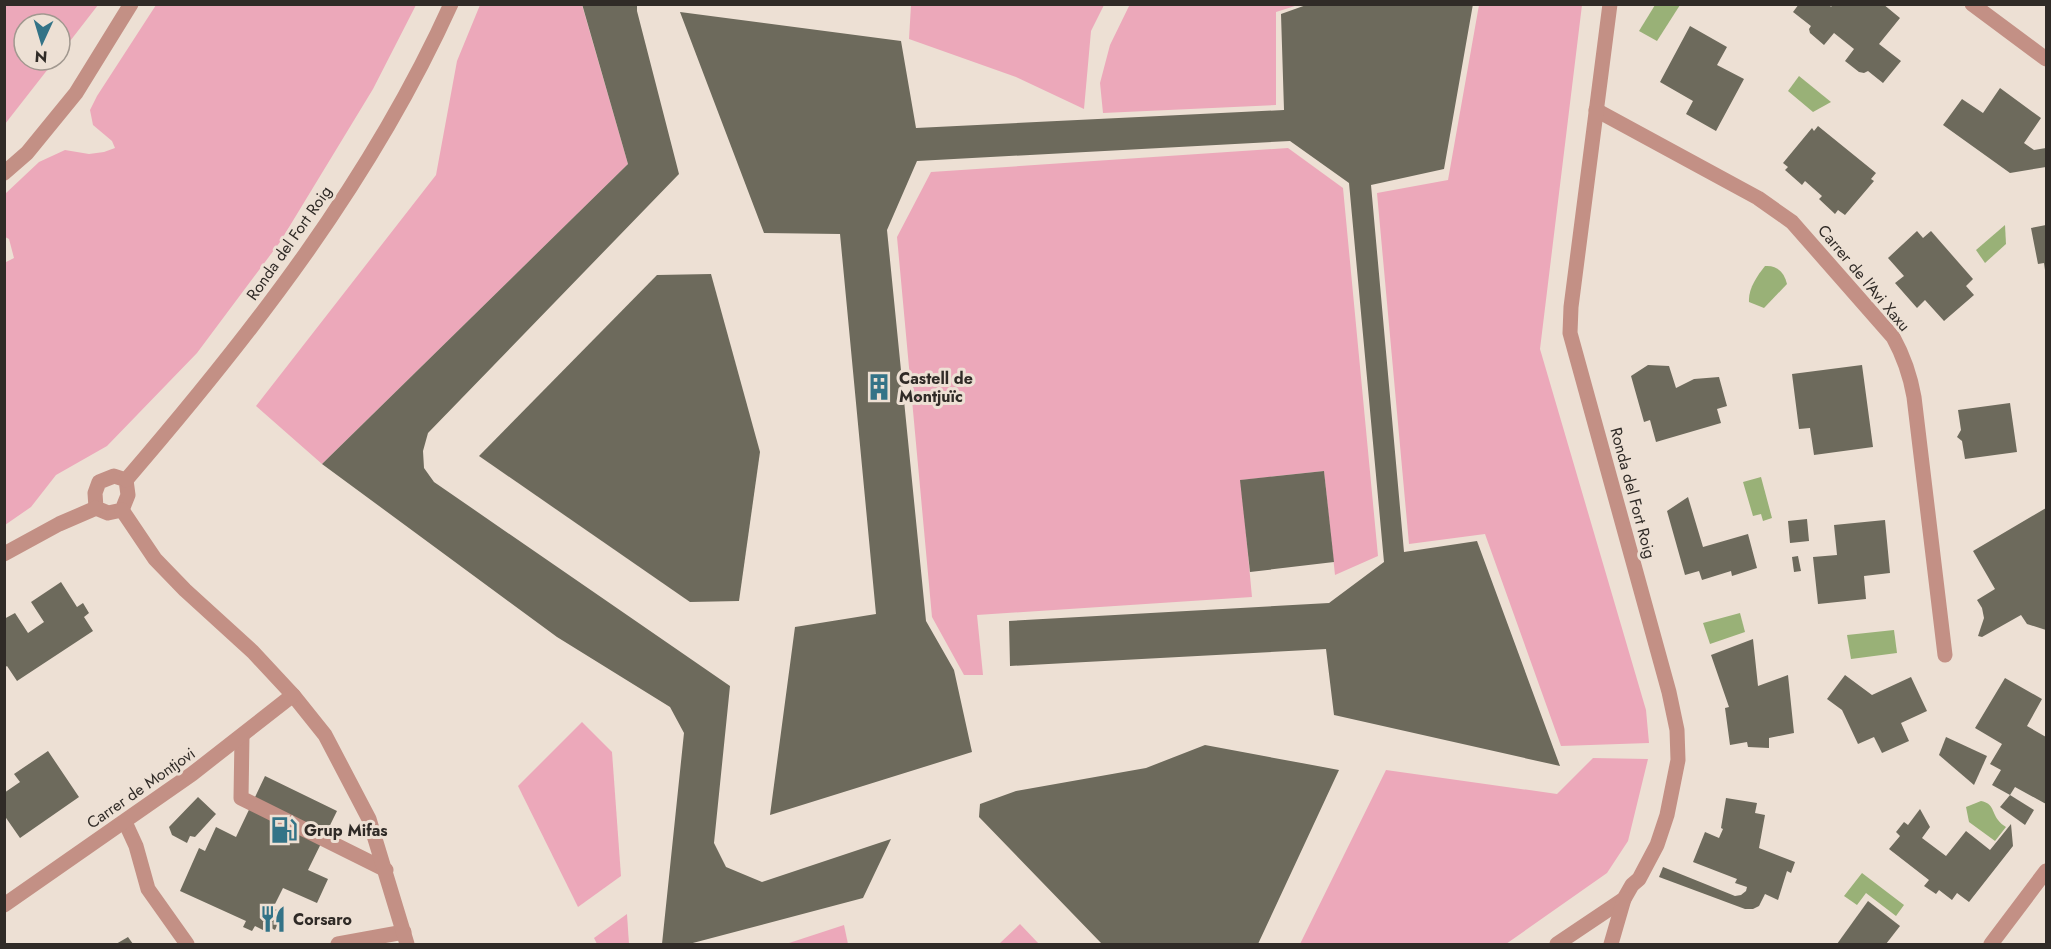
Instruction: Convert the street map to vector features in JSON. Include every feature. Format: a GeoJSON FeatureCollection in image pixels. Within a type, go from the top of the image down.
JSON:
{"type":"FeatureCollection","features":[{"type":"Feature","properties":{"kind":"street"},"geometry":{"type":"LineString","coordinates":[[4,173],[27,153],[76,93],[131,4]]}},
{"type":"Feature","properties":{"kind":"street","name":"Ronda del Fort Roig"},"geometry":{"type":"LineString","coordinates":[[126,480],[253,324],[322,231],[407,93],[451,4]]}},
{"type":"Feature","properties":{"kind":"street","name":"Ronda del Fort Roig"},"geometry":{"type":"LineString","coordinates":[[1557,945],[1624,899],[1632,885],[1640,879],[1657,845],[1667,815],[1678,760],[1677,730],[1669,692],[1570,333],[1610,4]]}},
{"type":"Feature","properties":{"kind":"street"},"geometry":{"type":"LineString","coordinates":[[1971,4],[2046,59]]}},
{"type":"Feature","properties":{"kind":"street","name":"Carrer de l'Avi Xaxu"},"geometry":{"type":"LineString","coordinates":[[1596,110],[1780,211],[1893,337],[1903,354],[1910,374],[1914,397],[1944,655]]}},
{"type":"Feature","properties":{"kind":"street"},"geometry":{"type":"LineString","coordinates":[[96,508],[95,493],[99,482],[114,476],[126,480],[128,495],[123,510]]}},
{"type":"Feature","properties":{"kind":"street"},"geometry":{"type":"LineString","coordinates":[[4,554],[59,524],[96,508],[108,513],[123,510]]}},
{"type":"Feature","properties":{"kind":"street"},"geometry":{"type":"LineString","coordinates":[[123,510],[167,572],[253,652],[293,695],[325,735],[369,819],[406,938],[338,945]]}},
{"type":"Feature","properties":{"kind":"street","name":"Carrer de Montjovi"},"geometry":{"type":"LineString","coordinates":[[4,905],[125,822],[242,736],[293,695]]}},
{"type":"Feature","properties":{"kind":"street"},"geometry":{"type":"LineString","coordinates":[[242,736],[241,798],[386,870]]}},
{"type":"Feature","properties":{"kind":"street"},"geometry":{"type":"LineString","coordinates":[[125,822],[136,846],[148,889],[187,945]]}},
{"type":"Feature","properties":{"kind":"street"},"geometry":{"type":"LineString","coordinates":[[1991,945],[2046,871]]}},
{"type":"Feature","properties":{"kind":"street"},"geometry":{"type":"LineString","coordinates":[[1611,945],[1624,899]]}},
{"type":"Feature","properties":{"kind":"shaded area"},"geometry":{"type":"Polygon","coordinates":[[[5,4],[98,5],[72,39],[72,12],[12,12],[12,72],[46,72],[5,124],[5,4]]]}},
{"type":"Feature","properties":{"kind":"shaded area"},"geometry":{"type":"Polygon","coordinates":[[[1130,4],[1298,5],[1276,12],[1276,105],[1103,113],[1100,83],[1110,45],[1130,4]]]}},
{"type":"Feature","properties":{"kind":"shaded area"},"geometry":{"type":"Polygon","coordinates":[[[156,5],[416,5],[373,89],[280,242],[197,353],[107,446],[56,475],[31,507],[5,525],[4,263],[14,258],[9,239],[5,237],[5,194],[39,162],[65,150],[89,154],[115,148],[112,141],[93,125],[90,110],[156,5]]]}},
{"type":"Feature","properties":{"kind":"shaded area"},"geometry":{"type":"Polygon","coordinates":[[[480,5],[582,5],[628,164],[322,464],[256,406],[436,175],[457,61],[480,5]]]}},
{"type":"Feature","properties":{"kind":"shaded area"},"geometry":{"type":"Polygon","coordinates":[[[911,5],[1104,5],[1091,31],[1084,109],[1016,77],[909,39],[911,5]]]}},
{"type":"Feature","properties":{"kind":"shaded area"},"geometry":{"type":"Polygon","coordinates":[[[1479,5],[1582,5],[1540,349],[1646,710],[1649,743],[1561,746],[1485,534],[1409,544],[1377,193],[1448,180],[1479,5]]]}},
{"type":"Feature","properties":{"kind":"shaded area"},"geometry":{"type":"Polygon","coordinates":[[[1655,5],[1680,5],[1657,41],[1639,31],[1655,5]]]}},
{"type":"Feature","properties":{"kind":"shaded area"},"geometry":{"type":"Polygon","coordinates":[[[1799,76],[1831,102],[1813,112],[1788,91],[1799,76]]]}},
{"type":"Feature","properties":{"kind":"shaded area"},"geometry":{"type":"Polygon","coordinates":[[[1288,148],[1343,188],[1378,556],[1335,575],[1324,471],[1241,480],[1252,597],[977,615],[983,675],[964,675],[932,617],[897,237],[931,172],[1288,148]]]}},
{"type":"Feature","properties":{"kind":"shaded area"},"geometry":{"type":"Polygon","coordinates":[[[2005,225],[2006,244],[1985,263],[1976,250],[2005,225]]]}},
{"type":"Feature","properties":{"kind":"shaded area"},"geometry":{"type":"Polygon","coordinates":[[[1765,266],[1779,270],[1787,284],[1764,308],[1749,302],[1749,297],[1754,283],[1765,266]]]}},
{"type":"Feature","properties":{"kind":"shaded area"},"geometry":{"type":"Polygon","coordinates":[[[1761,477],[1772,518],[1763,521],[1761,514],[1753,516],[1743,482],[1761,477]]]}},
{"type":"Feature","properties":{"kind":"shaded area"},"geometry":{"type":"Polygon","coordinates":[[[1740,613],[1745,632],[1710,644],[1703,623],[1740,613]]]}},
{"type":"Feature","properties":{"kind":"shaded area"},"geometry":{"type":"Polygon","coordinates":[[[1894,630],[1897,653],[1851,659],[1847,635],[1894,630]]]}},
{"type":"Feature","properties":{"kind":"shaded area"},"geometry":{"type":"Polygon","coordinates":[[[582,722],[612,752],[621,876],[578,907],[518,786],[582,722]]]}},
{"type":"Feature","properties":{"kind":"shaded area"},"geometry":{"type":"Polygon","coordinates":[[[1593,758],[1648,759],[1628,841],[1607,873],[1506,944],[1300,944],[1386,770],[1557,794],[1593,758]]]}},
{"type":"Feature","properties":{"kind":"shaded area"},"geometry":{"type":"Polygon","coordinates":[[[1981,801],[1990,806],[1999,821],[2006,827],[1995,841],[1969,822],[1966,807],[1981,801]]]}},
{"type":"Feature","properties":{"kind":"shaded area"},"geometry":{"type":"Polygon","coordinates":[[[1862,873],[1904,905],[1896,916],[1866,893],[1857,905],[1844,896],[1862,873]]]}},
{"type":"Feature","properties":{"kind":"shaded area"},"geometry":{"type":"Polygon","coordinates":[[[627,914],[629,944],[597,944],[594,938],[627,914]]]}},
{"type":"Feature","properties":{"kind":"shaded area"},"geometry":{"type":"Polygon","coordinates":[[[1020,924],[1039,944],[999,944],[1020,924]]]}},
{"type":"Feature","properties":{"kind":"shaded area"},"geometry":{"type":"Polygon","coordinates":[[[844,925],[848,944],[789,944],[789,943],[844,925]]]}},
{"type":"Feature","properties":{"kind":"building"},"geometry":{"type":"Polygon","coordinates":[[[582,4],[637,4],[679,174],[428,433],[423,451],[424,468],[434,482],[730,686],[714,843],[726,867],[762,882],[891,839],[863,898],[689,944],[662,944],[684,733],[670,707],[557,637],[322,464],[628,164],[582,4]]]}},
{"type":"Feature","properties":{"kind":"building","name":"Castell de Montjuïc"},"geometry":{"type":"Polygon","coordinates":[[[1309,4],[1473,4],[1444,169],[1371,185],[1404,552],[1477,541],[1560,766],[1334,715],[1326,649],[1010,666],[1009,621],[1329,603],[1384,562],[1349,183],[1290,141],[917,161],[887,230],[926,621],[954,670],[972,752],[770,815],[795,627],[876,614],[840,234],[764,233],[680,12],[901,41],[916,128],[1284,110],[1281,14],[1309,4]]]}},
{"type":"Feature","properties":{"kind":"building"},"geometry":{"type":"Polygon","coordinates":[[[1799,4],[1829,4],[1831,7],[1833,4],[1883,4],[1900,18],[1879,44],[1901,61],[1883,83],[1868,71],[1859,72],[1845,61],[1854,49],[1834,33],[1824,45],[1810,33],[1811,26],[1793,12],[1799,4]]]}},
{"type":"Feature","properties":{"kind":"building"},"geometry":{"type":"Polygon","coordinates":[[[1690,26],[1727,47],[1717,65],[1744,79],[1716,131],[1686,114],[1693,101],[1660,82],[1690,26]]]}},
{"type":"Feature","properties":{"kind":"building"},"geometry":{"type":"Polygon","coordinates":[[[2000,88],[2041,118],[2024,143],[2034,150],[2046,148],[2046,167],[2010,173],[1943,125],[1962,99],[1983,113],[2000,88]]]}},
{"type":"Feature","properties":{"kind":"building"},"geometry":{"type":"Polygon","coordinates":[[[1818,126],[1876,173],[1871,179],[1874,181],[1845,215],[1838,210],[1835,214],[1819,199],[1822,196],[1805,181],[1802,185],[1785,170],[1788,167],[1783,163],[1812,128],[1814,131],[1818,126]]]}},
{"type":"Feature","properties":{"kind":"building"},"geometry":{"type":"Polygon","coordinates":[[[2046,225],[2045,270],[2044,263],[2038,264],[2031,228],[2046,225]]]}},
{"type":"Feature","properties":{"kind":"building"},"geometry":{"type":"Polygon","coordinates":[[[1917,231],[1923,238],[1931,231],[1973,279],[1966,286],[1974,295],[1944,321],[1925,300],[1917,308],[1895,283],[1904,276],[1888,258],[1917,231]]]}},
{"type":"Feature","properties":{"kind":"building"},"geometry":{"type":"Polygon","coordinates":[[[711,274],[760,452],[739,601],[690,602],[479,456],[657,275],[711,274]]]}},
{"type":"Feature","properties":{"kind":"building"},"geometry":{"type":"Polygon","coordinates":[[[1648,365],[1669,366],[1676,388],[1694,379],[1719,377],[1727,406],[1717,409],[1721,423],[1656,442],[1650,420],[1644,422],[1631,376],[1648,365]]]}},
{"type":"Feature","properties":{"kind":"building"},"geometry":{"type":"Polygon","coordinates":[[[1862,365],[1873,447],[1814,455],[1810,428],[1799,429],[1792,374],[1862,365]]]}},
{"type":"Feature","properties":{"kind":"building"},"geometry":{"type":"Polygon","coordinates":[[[2010,403],[2017,452],[1965,459],[1962,441],[1957,437],[1961,430],[1958,410],[2010,403]]]}},
{"type":"Feature","properties":{"kind":"building"},"geometry":{"type":"Polygon","coordinates":[[[1324,471],[1334,562],[1250,572],[1240,480],[1324,471]]]}},
{"type":"Feature","properties":{"kind":"building"},"geometry":{"type":"Polygon","coordinates":[[[1688,497],[1703,547],[1748,534],[1757,568],[1732,576],[1731,571],[1702,580],[1699,571],[1685,575],[1667,511],[1688,497]]]}},
{"type":"Feature","properties":{"kind":"building"},"geometry":{"type":"Polygon","coordinates":[[[2046,508],[2046,630],[2027,624],[2021,615],[1982,637],[1978,636],[1984,618],[1977,600],[1995,589],[1973,551],[2046,508]]]}},
{"type":"Feature","properties":{"kind":"building"},"geometry":{"type":"Polygon","coordinates":[[[1807,519],[1809,541],[1790,543],[1788,521],[1807,519]]]}},
{"type":"Feature","properties":{"kind":"building"},"geometry":{"type":"Polygon","coordinates":[[[1885,520],[1890,573],[1864,576],[1866,599],[1818,604],[1813,557],[1837,555],[1834,525],[1885,520]]]}},
{"type":"Feature","properties":{"kind":"building"},"geometry":{"type":"Polygon","coordinates":[[[1798,556],[1801,571],[1794,572],[1792,557],[1798,556]]]}},
{"type":"Feature","properties":{"kind":"building"},"geometry":{"type":"Polygon","coordinates":[[[61,582],[77,607],[83,603],[89,613],[84,617],[93,631],[17,681],[7,666],[4,668],[4,619],[15,613],[28,633],[44,622],[31,602],[61,582]]]}},
{"type":"Feature","properties":{"kind":"building"},"geometry":{"type":"Polygon","coordinates":[[[1753,639],[1758,686],[1788,675],[1794,733],[1769,738],[1769,748],[1748,747],[1747,742],[1730,745],[1725,708],[1729,707],[1711,655],[1753,639]]]}},
{"type":"Feature","properties":{"kind":"building"},"geometry":{"type":"Polygon","coordinates":[[[1845,675],[1872,695],[1911,677],[1927,711],[1901,723],[1909,741],[1882,753],[1874,737],[1858,744],[1842,710],[1827,699],[1845,675]]]}},
{"type":"Feature","properties":{"kind":"building"},"geometry":{"type":"Polygon","coordinates":[[[2005,678],[2042,699],[2027,726],[2046,737],[2046,804],[2015,787],[2010,795],[1992,785],[2001,770],[1990,764],[2002,744],[1975,728],[2005,678]]]}},
{"type":"Feature","properties":{"kind":"building"},"geometry":{"type":"Polygon","coordinates":[[[1946,737],[1987,756],[1974,785],[1939,755],[1946,737]]]}},
{"type":"Feature","properties":{"kind":"building"},"geometry":{"type":"Polygon","coordinates":[[[1205,745],[1339,770],[1258,944],[1102,944],[979,817],[980,804],[1016,791],[1146,768],[1205,745]]]}},
{"type":"Feature","properties":{"kind":"building"},"geometry":{"type":"Polygon","coordinates":[[[48,751],[79,797],[20,838],[4,815],[4,793],[20,782],[14,774],[48,751]]]}},
{"type":"Feature","properties":{"kind":"building"},"geometry":{"type":"Polygon","coordinates":[[[265,776],[337,811],[308,870],[328,879],[317,903],[283,888],[273,908],[283,913],[275,930],[265,925],[263,930],[255,926],[252,931],[243,927],[246,921],[180,891],[199,848],[205,851],[216,827],[236,837],[265,776]]]}},
{"type":"Feature","properties":{"kind":"building"},"geometry":{"type":"Polygon","coordinates":[[[2010,795],[2034,810],[2025,825],[2000,807],[2010,795]]]}},
{"type":"Feature","properties":{"kind":"building"},"geometry":{"type":"Polygon","coordinates":[[[198,797],[216,814],[195,837],[190,836],[187,843],[172,835],[169,827],[198,797]]]}},
{"type":"Feature","properties":{"kind":"building"},"geometry":{"type":"Polygon","coordinates":[[[1726,798],[1757,803],[1755,813],[1765,815],[1759,848],[1795,862],[1791,873],[1787,871],[1778,900],[1765,894],[1759,906],[1745,909],[1659,877],[1663,867],[1735,896],[1746,891],[1747,887],[1735,883],[1737,879],[1693,862],[1705,832],[1719,838],[1723,829],[1721,828],[1726,798]]]}},
{"type":"Feature","properties":{"kind":"building"},"geometry":{"type":"Polygon","coordinates":[[[1920,809],[1930,827],[1922,838],[1946,856],[1966,831],[1990,850],[2011,824],[2013,846],[1969,902],[1957,893],[1952,900],[1939,890],[1936,894],[1924,886],[1929,880],[1889,849],[1900,836],[1896,832],[1904,822],[1908,825],[1920,809]]]}},
{"type":"Feature","properties":{"kind":"building"},"geometry":{"type":"Polygon","coordinates":[[[1868,901],[1900,926],[1886,944],[1837,944],[1868,901]]]}},
{"type":"Feature","properties":{"kind":"building"},"geometry":{"type":"Polygon","coordinates":[[[128,937],[133,944],[116,944],[128,937]]]}},
{"type":"Feature","properties":{"kind":"place","name":"Castell de Montjuïc"},"geometry":{"type":"Point","coordinates":[879,387]}},
{"type":"Feature","properties":{"kind":"place","name":"Grup Mifas"},"geometry":{"type":"Point","coordinates":[284,830]}},
{"type":"Feature","properties":{"kind":"place","name":"Corsaro"},"geometry":{"type":"Point","coordinates":[273,919]}}]}
